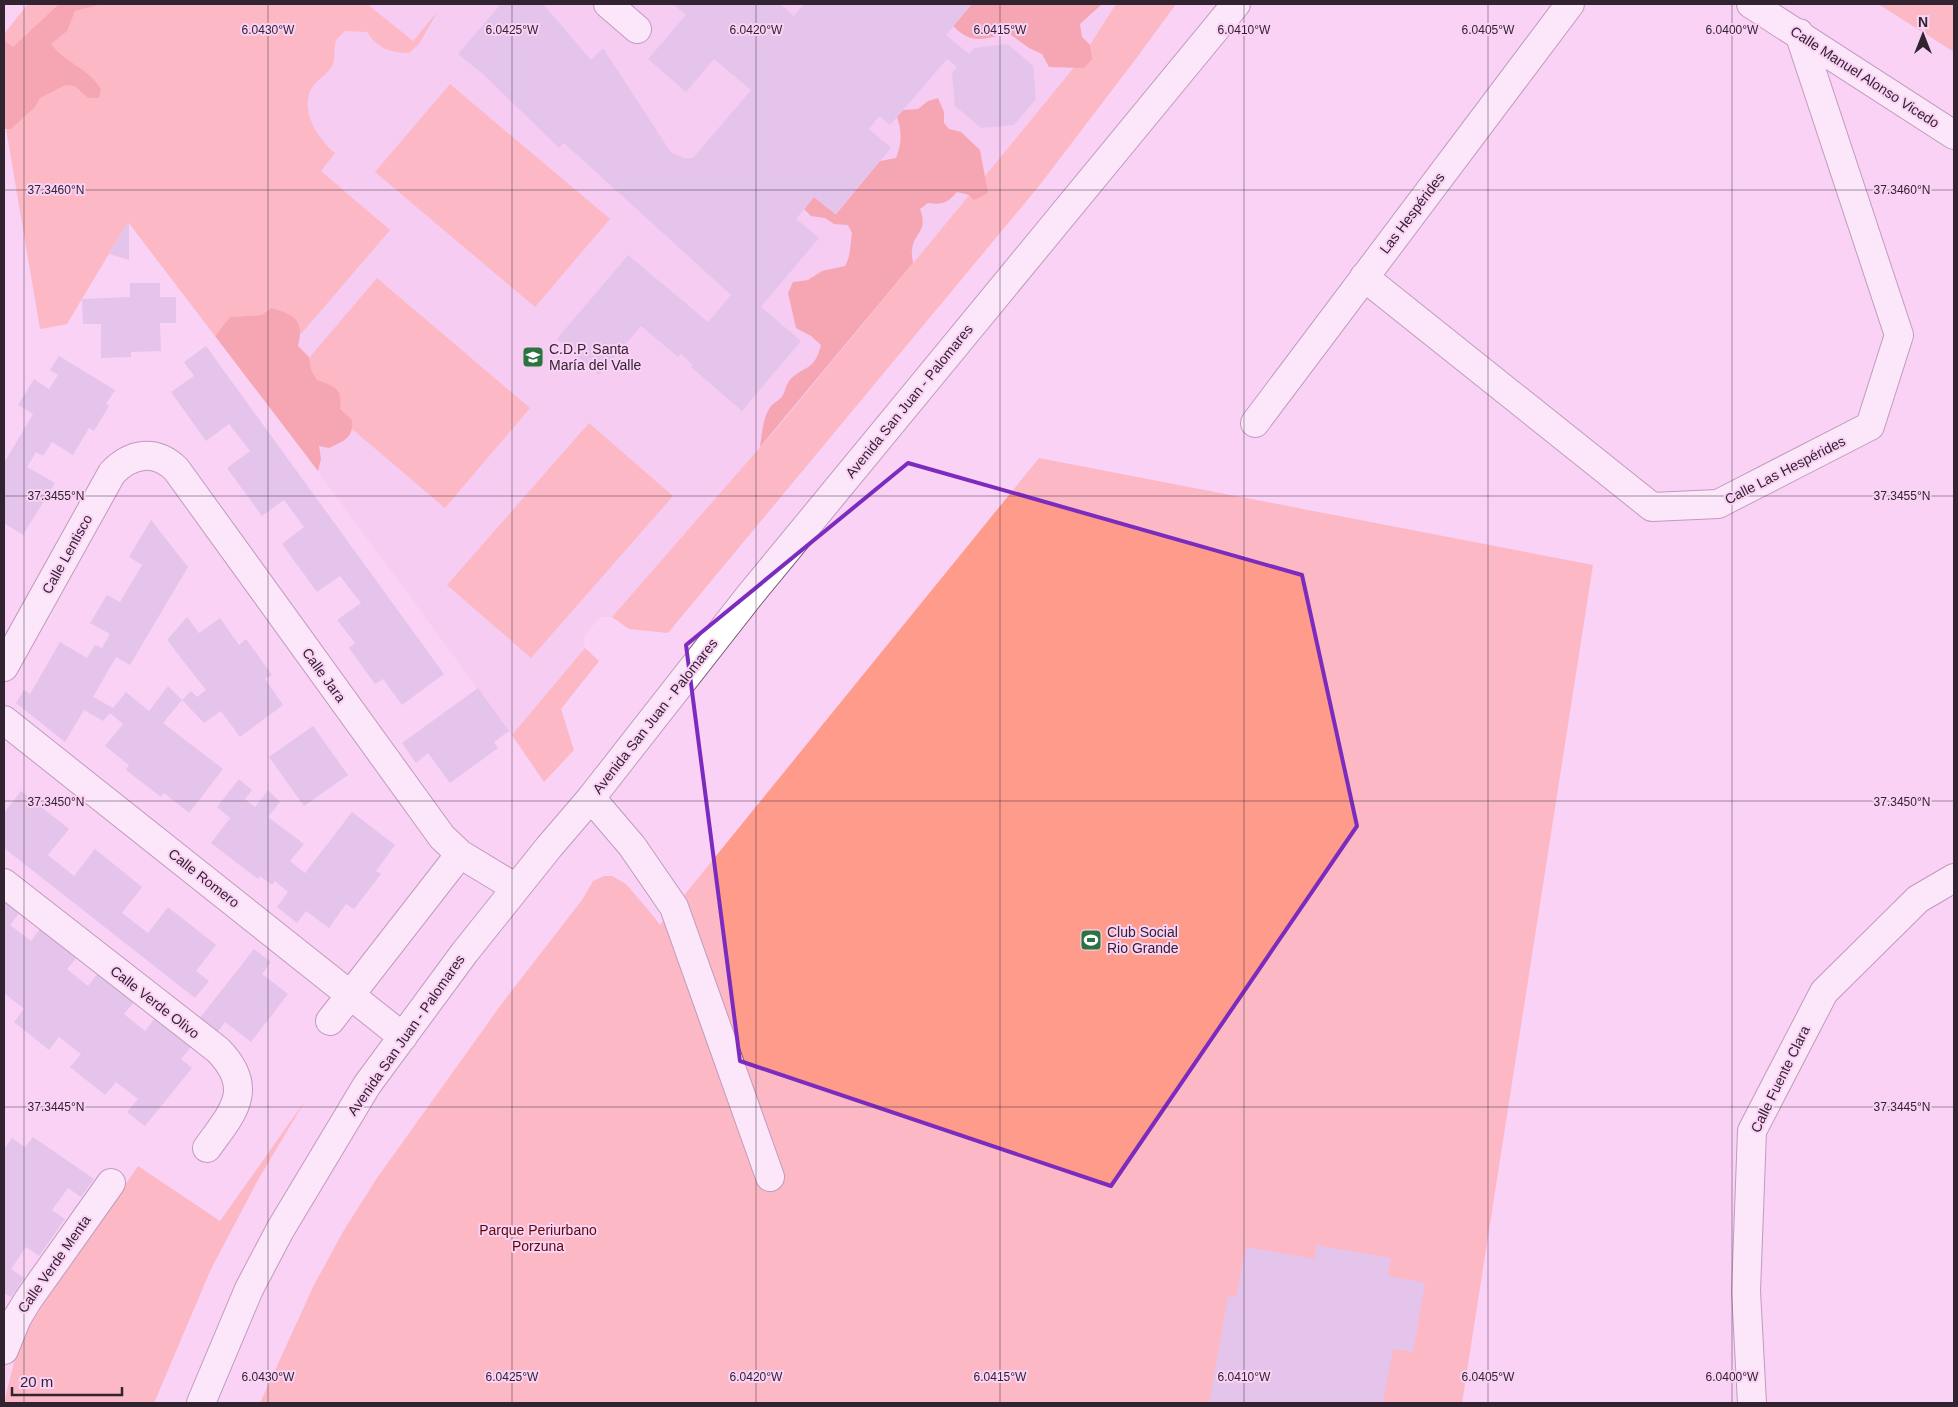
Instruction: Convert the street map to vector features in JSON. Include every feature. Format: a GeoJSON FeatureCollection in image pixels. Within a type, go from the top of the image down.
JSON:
{"type":"FeatureCollection","features":[{"type":"Feature","properties":{"kind":"street"},"geometry":{"type":"LineString","coordinates":[[608,4],[637,29]]}},
{"type":"Feature","properties":{"kind":"street"},"geometry":{"type":"LineString","coordinates":[[1177,74],[1220,4]]}},
{"type":"Feature","properties":{"kind":"street"},"geometry":{"type":"LineString","coordinates":[[1177,74],[1236,4]]}},
{"type":"Feature","properties":{"kind":"street","name":"Las Hespérides"},"geometry":{"type":"LineString","coordinates":[[1254,423],[1570,4]]}},
{"type":"Feature","properties":{"kind":"street","name":"Calle Manuel Alonso Vicedo"},"geometry":{"type":"LineString","coordinates":[[1751,4],[1954,135]]}},
{"type":"Feature","properties":{"kind":"street","name":"Calle Las Hespérides"},"geometry":{"type":"LineString","coordinates":[[1364,277],[1652,507],[1718,504],[1870,426],[1899,335],[1799,34]]}},
{"type":"Feature","properties":{"kind":"street","name":"Avenida San Juan - Palomares"},"geometry":{"type":"LineString","coordinates":[[201,1403],[249,1290],[280,1230],[367,1085],[516,888],[591,798],[750,595],[1177,74]]}},
{"type":"Feature","properties":{"kind":"street","name":"Calle Lentisco"},"geometry":{"type":"LineString","coordinates":[[4,667],[112,473],[120,464],[130,458],[143,456]]}},
{"type":"Feature","properties":{"kind":"street","name":"Calle Jara"},"geometry":{"type":"LineString","coordinates":[[143,456],[157,457],[169,462],[176,469],[442,837],[460,854],[516,888]]}},
{"type":"Feature","properties":{"kind":"street","name":"Calle Romero"},"geometry":{"type":"LineString","coordinates":[[4,720],[403,1037]]}},
{"type":"Feature","properties":{"kind":"street"},"geometry":{"type":"LineString","coordinates":[[591,798],[632,846],[674,908],[770,1177]]}},
{"type":"Feature","properties":{"kind":"street"},"geometry":{"type":"LineString","coordinates":[[330,1021],[460,854]]}},
{"type":"Feature","properties":{"kind":"street","name":"Calle Fuente Clara"},"geometry":{"type":"LineString","coordinates":[[1752,1403],[1746,1291],[1752,1131],[1824,992],[1918,899],[1954,878]]}},
{"type":"Feature","properties":{"kind":"street","name":"Calle Verde Olivo"},"geometry":{"type":"LineString","coordinates":[[4,883],[218,1050],[227,1060],[236,1074],[239,1089],[237,1101],[232,1114],[207,1148]]}},
{"type":"Feature","properties":{"kind":"street","name":"Calle Verde Menta"},"geometry":{"type":"LineString","coordinates":[[4,1350],[16,1318],[111,1182]]}},
{"type":"Feature","properties":{"kind":"highlighted area"},"geometry":{"type":"Polygon","coordinates":[[[908,463],[1302,575],[1357,826],[1111,1186],[740,1061],[686,645],[908,463]]]}},
{"type":"Feature","properties":{"kind":"shaded area","name":"C.D.P. Santa María del Valle"},"geometry":{"type":"Polygon","coordinates":[[[28,4],[1116,4],[1073,69],[782,422],[612,617],[600,617],[583,637],[585,648],[512,735],[302,450],[129,223],[4,34],[28,4]]]}},
{"type":"Feature","properties":{"kind":"shaded area"},"geometry":{"type":"Polygon","coordinates":[[[59,4],[101,4],[75,11],[67,31],[51,44],[63,56],[89,75],[101,89],[99,98],[88,98],[75,86],[65,85],[40,98],[35,107],[11,129],[4,129],[4,40],[13,47],[59,4]]]}},
{"type":"Feature","properties":{"kind":"shaded area"},"geometry":{"type":"Polygon","coordinates":[[[972,4],[1102,4],[1080,24],[1082,37],[1090,45],[1092,59],[1084,68],[1049,67],[1042,54],[1029,48],[1010,34],[980,39],[967,37],[953,26],[972,4]]]}},
{"type":"Feature","properties":{"kind":"shaded area"},"geometry":{"type":"Polygon","coordinates":[[[938,98],[944,112],[944,123],[949,129],[961,132],[980,150],[988,193],[974,200],[969,195],[957,192],[944,202],[937,204],[928,203],[920,209],[923,223],[913,244],[913,263],[760,447],[763,425],[768,410],[782,397],[789,381],[812,364],[821,345],[811,336],[796,328],[788,293],[793,282],[808,280],[822,271],[845,266],[849,254],[852,233],[848,225],[834,224],[825,218],[811,216],[804,209],[814,197],[836,214],[880,161],[896,158],[901,138],[897,117],[903,110],[918,109],[928,101],[938,98]]]}},
{"type":"Feature","properties":{"kind":"shaded area"},"geometry":{"type":"Polygon","coordinates":[[[271,308],[286,313],[299,324],[300,337],[298,346],[309,357],[311,370],[317,380],[333,386],[339,392],[340,409],[352,420],[350,435],[347,438],[329,448],[319,446],[321,459],[318,471],[215,336],[230,317],[262,315],[271,308]]]}},
{"type":"Feature","properties":{"kind":"green space"},"geometry":{"type":"Polygon","coordinates":[[[28,4],[367,4],[413,41],[438,11],[419,44],[409,53],[385,49],[375,42],[367,32],[345,31],[336,40],[334,62],[331,68],[310,91],[308,108],[313,125],[323,141],[335,153],[321,171],[390,230],[301,334],[271,308],[262,315],[230,317],[215,336],[128,222],[67,324],[40,329],[4,117],[4,34],[28,4]]]}},
{"type":"Feature","properties":{"kind":"green space"},"geometry":{"type":"Polygon","coordinates":[[[1116,4],[1176,4],[1039,186],[668,633],[629,629],[612,617],[782,422],[985,176],[1080,60],[1116,4]]]}},
{"type":"Feature","properties":{"kind":"green space"},"geometry":{"type":"Polygon","coordinates":[[[1878,4],[1954,4],[1954,52],[1878,4]]]}},
{"type":"Feature","properties":{"kind":"green space"},"geometry":{"type":"Polygon","coordinates":[[[450,84],[610,219],[535,307],[375,172],[450,84]]]}},
{"type":"Feature","properties":{"kind":"green space"},"geometry":{"type":"Polygon","coordinates":[[[377,278],[530,408],[445,508],[292,378],[377,278]]]}},
{"type":"Feature","properties":{"kind":"green space"},"geometry":{"type":"Polygon","coordinates":[[[589,423],[673,496],[531,658],[447,585],[589,423]]]}},
{"type":"Feature","properties":{"kind":"green space","name":"Club Social Rio Grande"},"geometry":{"type":"Polygon","coordinates":[[[1039,458],[1593,565],[1462,1403],[260,1403],[314,1285],[344,1230],[377,1178],[503,1002],[582,900],[593,881],[604,876],[612,876],[626,884],[660,925],[1039,458]]]}},
{"type":"Feature","properties":{"kind":"green space"},"geometry":{"type":"Polygon","coordinates":[[[585,648],[599,661],[561,709],[574,750],[544,782],[512,735],[585,648]]]}},
{"type":"Feature","properties":{"kind":"green space"},"geometry":{"type":"Polygon","coordinates":[[[305,1101],[258,1180],[211,1269],[154,1403],[4,1402],[20,1339],[138,1166],[220,1221],[305,1101]]]}},
{"type":"Feature","properties":{"kind":"building"},"geometry":{"type":"Polygon","coordinates":[[[501,4],[543,4],[591,60],[603,48],[668,148],[672,153],[684,158],[693,158],[751,90],[714,59],[686,92],[648,59],[686,15],[673,4],[780,4],[794,16],[804,4],[972,4],[946,35],[969,54],[974,48],[1008,44],[1033,66],[1036,99],[1014,125],[981,128],[955,106],[952,73],[957,67],[947,59],[890,125],[879,116],[869,129],[891,148],[835,214],[814,197],[796,219],[819,238],[761,307],[801,341],[742,411],[691,367],[693,365],[681,354],[678,357],[641,326],[599,375],[557,339],[628,255],[708,322],[731,295],[564,143],[559,148],[484,75],[458,54],[501,4]]]}},
{"type":"Feature","properties":{"kind":"building"},"geometry":{"type":"Polygon","coordinates":[[[129,220],[129,260],[109,254],[129,220]]]}},
{"type":"Feature","properties":{"kind":"building"},"geometry":{"type":"Polygon","coordinates":[[[130,283],[160,283],[160,297],[176,297],[176,323],[160,323],[161,351],[131,352],[131,357],[101,358],[101,324],[83,324],[82,299],[130,297],[130,283]]]}},
{"type":"Feature","properties":{"kind":"building"},"geometry":{"type":"Polygon","coordinates":[[[206,346],[444,674],[402,705],[383,679],[375,684],[349,648],[355,643],[337,620],[361,603],[340,576],[317,592],[282,544],[304,527],[284,500],[262,516],[227,468],[250,451],[229,424],[206,441],[171,392],[194,376],[184,362],[206,346]]]}},
{"type":"Feature","properties":{"kind":"building"},"geometry":{"type":"Polygon","coordinates":[[[59,356],[115,390],[106,404],[109,406],[94,431],[89,428],[73,455],[52,442],[43,456],[36,452],[27,467],[55,483],[23,535],[4,523],[4,463],[33,414],[18,405],[34,379],[49,389],[58,375],[50,370],[59,356]]]}},
{"type":"Feature","properties":{"kind":"building"},"geometry":{"type":"Polygon","coordinates":[[[151,520],[188,567],[130,665],[116,657],[93,697],[113,708],[126,692],[149,711],[168,686],[182,700],[163,723],[223,769],[189,813],[164,793],[161,797],[126,770],[129,765],[105,746],[123,724],[110,713],[103,721],[84,710],[65,742],[16,703],[24,690],[30,694],[60,642],[87,658],[95,645],[102,648],[110,634],[90,623],[107,595],[120,602],[142,565],[129,557],[151,520]]]}},
{"type":"Feature","properties":{"kind":"building"},"geometry":{"type":"Polygon","coordinates":[[[187,617],[199,633],[220,618],[239,645],[246,639],[272,675],[265,679],[283,705],[240,737],[221,711],[204,723],[182,700],[191,691],[197,697],[206,690],[167,640],[187,617]]]}},
{"type":"Feature","properties":{"kind":"building"},"geometry":{"type":"Polygon","coordinates":[[[478,688],[509,731],[494,742],[498,748],[450,783],[428,753],[416,763],[402,743],[478,688]]]}},
{"type":"Feature","properties":{"kind":"building"},"geometry":{"type":"Polygon","coordinates":[[[313,726],[348,775],[304,806],[269,757],[313,726]]]}},
{"type":"Feature","properties":{"kind":"building"},"geometry":{"type":"Polygon","coordinates":[[[239,779],[252,790],[245,799],[255,807],[268,790],[280,802],[268,817],[304,844],[290,861],[305,873],[352,812],[395,845],[376,871],[381,874],[354,909],[346,904],[329,928],[306,911],[297,923],[277,907],[288,892],[275,881],[272,885],[260,876],[258,879],[211,843],[230,818],[217,807],[239,779]]]}},
{"type":"Feature","properties":{"kind":"building"},"geometry":{"type":"Polygon","coordinates":[[[21,791],[69,829],[48,855],[74,876],[95,849],[142,887],[122,913],[148,933],[168,907],[216,945],[196,971],[209,981],[195,998],[4,848],[4,813],[21,791]]]}},
{"type":"Feature","properties":{"kind":"building"},"geometry":{"type":"Polygon","coordinates":[[[4,899],[20,912],[10,925],[31,941],[41,928],[77,957],[67,969],[88,986],[98,973],[134,1002],[124,1014],[145,1031],[155,1018],[191,1047],[181,1059],[192,1068],[145,1126],[127,1112],[138,1099],[116,1082],[105,1095],[70,1067],[81,1054],[59,1037],[49,1050],[14,1022],[24,1009],[4,993],[4,899]]]}},
{"type":"Feature","properties":{"kind":"building"},"geometry":{"type":"Polygon","coordinates":[[[254,949],[271,962],[262,974],[288,994],[251,1042],[225,1022],[217,1033],[199,1019],[254,949]]]}},
{"type":"Feature","properties":{"kind":"building"},"geometry":{"type":"Polygon","coordinates":[[[33,1137],[94,1179],[81,1197],[68,1188],[52,1210],[65,1219],[39,1256],[26,1247],[11,1269],[24,1278],[11,1297],[4,1293],[4,1149],[12,1138],[25,1147],[33,1137]]]}},
{"type":"Feature","properties":{"kind":"building"},"geometry":{"type":"Polygon","coordinates":[[[1316,1245],[1391,1258],[1388,1276],[1425,1283],[1413,1352],[1393,1349],[1383,1403],[1209,1403],[1228,1296],[1236,1297],[1246,1247],[1315,1259],[1316,1245]]]}},
{"type":"Feature","properties":{"kind":"place","name":"C.D.P. Santa María del Valle"},"geometry":{"type":"Point","coordinates":[533,357]}},
{"type":"Feature","properties":{"kind":"place","name":"Club Social Rio Grande"},"geometry":{"type":"Point","coordinates":[1091,940]}},
{"type":"Feature","properties":{"kind":"park label","name":"Parque Periurbano Porzuna"},"geometry":{"type":"Point","coordinates":[538,1238]}}]}
